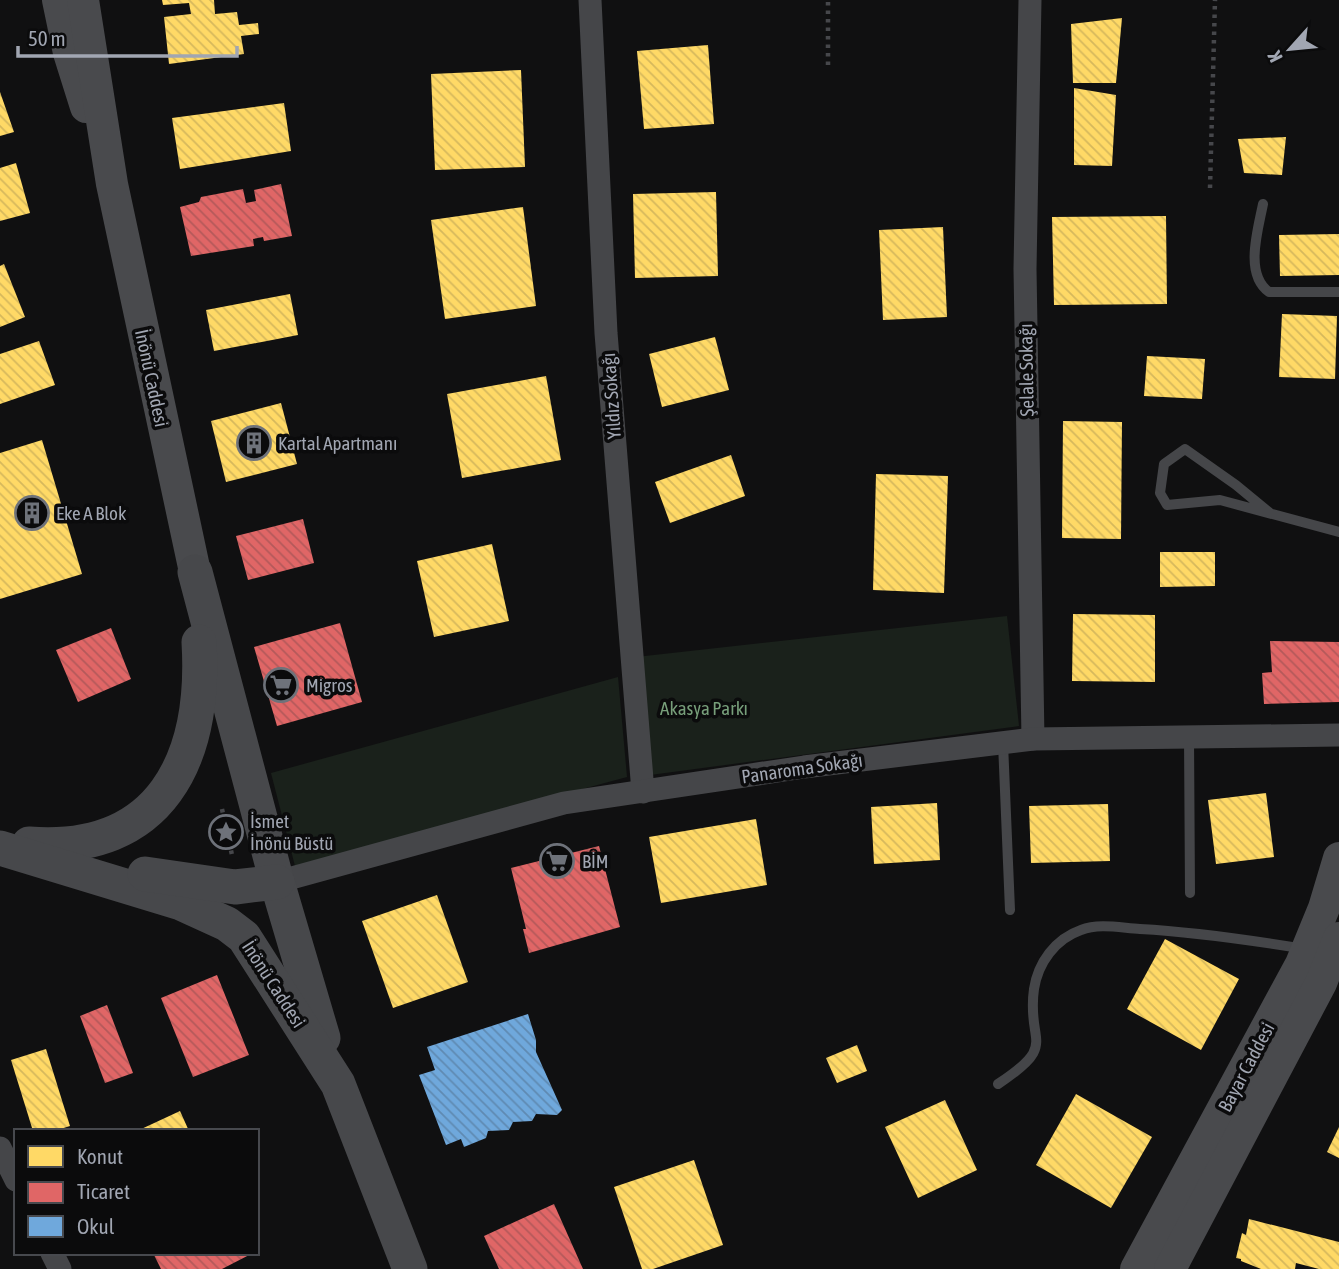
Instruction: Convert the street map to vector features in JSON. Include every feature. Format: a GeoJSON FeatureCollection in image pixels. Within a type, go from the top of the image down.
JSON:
{"type":"FeatureCollection","features":[{"type":"Feature","properties":{"kind":"main road","name":"İnönü Caddesi"},"geometry":{"type":"LineString","coordinates":[[58,0],[72,62],[112,184]]}},
{"type":"Feature","properties":{"kind":"main road","name":"İnönü Caddesi"},"geometry":{"type":"LineString","coordinates":[[83,0],[112,184],[195,572]]}},
{"type":"Feature","properties":{"kind":"main road"},"geometry":{"type":"LineString","coordinates":[[10,849],[62,846],[102,839],[138,819],[170,787],[188,749],[199,699],[195,572]]}},
{"type":"Feature","properties":{"kind":"main road"},"geometry":{"type":"LineString","coordinates":[[195,572],[277,882],[338,1084]]}},
{"type":"Feature","properties":{"kind":"main road","name":"İnönü Caddesi"},"geometry":{"type":"LineString","coordinates":[[10,849],[181,903],[233,928],[255,951],[338,1084],[410,1269]]}},
{"type":"Feature","properties":{"kind":"main road"},"geometry":{"type":"LineString","coordinates":[[10,849],[235,887],[277,882]]}},
{"type":"Feature","properties":{"kind":"main road","name":"Bayar Caddesi"},"geometry":{"type":"LineString","coordinates":[[1136,1269],[1308,950],[1339,858]]}},
{"type":"Feature","properties":{"kind":"main road","name":"Bayar Caddesi"},"geometry":{"type":"LineString","coordinates":[[1170,1269],[1321,983],[1339,938]]}},
{"type":"Feature","properties":{"kind":"street","name":"Yıldız Sokağı"},"geometry":{"type":"LineString","coordinates":[[590,0],[606,333],[643,792]]}},
{"type":"Feature","properties":{"kind":"street","name":"Şelale Sokağı"},"geometry":{"type":"LineString","coordinates":[[1030,0],[1025,292],[1033,739]]}},
{"type":"Feature","properties":{"kind":"street","name":"Panaroma Sokağı"},"geometry":{"type":"LineString","coordinates":[[277,882],[564,803],[804,767],[1033,739],[1339,735]]}},
{"type":"Feature","properties":{"kind":"street"},"geometry":{"type":"LineString","coordinates":[[0,1149],[14,1176]]}},
{"type":"Feature","properties":{"kind":"lane"},"geometry":{"type":"LineString","coordinates":[[1263,204],[1254,262],[1261,286],[1269,292],[1339,292]]}},
{"type":"Feature","properties":{"kind":"lane"},"geometry":{"type":"LineString","coordinates":[[1270,513],[1237,485],[1185,449],[1164,464],[1160,493],[1167,505],[1220,500],[1339,532]]}},
{"type":"Feature","properties":{"kind":"lane"},"geometry":{"type":"LineString","coordinates":[[1189,737],[1190,893]]}},
{"type":"Feature","properties":{"kind":"lane"},"geometry":{"type":"LineString","coordinates":[[1003,743],[1010,910]]}},
{"type":"Feature","properties":{"kind":"lane"},"geometry":{"type":"LineString","coordinates":[[998,1084],[1030,1060],[1038,1043],[1033,991],[1039,968],[1047,954],[1068,935],[1097,927],[1143,929],[1217,935],[1308,950]]}},
{"type":"Feature","properties":{"kind":"path"},"geometry":{"type":"LineString","coordinates":[[828,0],[828,65]]}},
{"type":"Feature","properties":{"kind":"path"},"geometry":{"type":"LineString","coordinates":[[1210,188],[1215,0]]}},
{"type":"Feature","properties":{"kind":"green space","name":"Akasya Parkı"},"geometry":{"type":"Polygon","coordinates":[[[1007,616],[1019,726],[650,775],[636,657],[1007,616]]]}},
{"type":"Feature","properties":{"kind":"green space"},"geometry":{"type":"Polygon","coordinates":[[[618,677],[627,777],[295,866],[271,773],[618,677]]]}},
{"type":"Feature","properties":{"kind":"building: Konut"},"geometry":{"type":"Polygon","coordinates":[[[162,0],[214,0],[215,14],[237,12],[239,25],[258,23],[259,34],[241,36],[244,54],[169,64],[164,17],[191,14],[189,3],[163,5],[162,0]]]}},
{"type":"Feature","properties":{"kind":"building: Konut"},"geometry":{"type":"Polygon","coordinates":[[[1122,18],[1116,83],[1073,83],[1071,24],[1122,18]]]}},
{"type":"Feature","properties":{"kind":"building: Konut"},"geometry":{"type":"Polygon","coordinates":[[[708,45],[714,124],[644,129],[637,51],[708,45]]]}},
{"type":"Feature","properties":{"kind":"building: Konut"},"geometry":{"type":"Polygon","coordinates":[[[521,70],[525,167],[435,170],[431,74],[521,70]]]}},
{"type":"Feature","properties":{"kind":"building: Konut"},"geometry":{"type":"Polygon","coordinates":[[[1074,88],[1116,95],[1112,166],[1074,165],[1074,88]]]}},
{"type":"Feature","properties":{"kind":"building: Konut"},"geometry":{"type":"Polygon","coordinates":[[[0,92],[14,132],[0,136],[0,92]]]}},
{"type":"Feature","properties":{"kind":"building: Konut"},"geometry":{"type":"Polygon","coordinates":[[[284,103],[291,151],[180,169],[172,118],[284,103]]]}},
{"type":"Feature","properties":{"kind":"building: Konut"},"geometry":{"type":"Polygon","coordinates":[[[1286,137],[1282,175],[1244,173],[1238,139],[1286,137]]]}},
{"type":"Feature","properties":{"kind":"building: Konut"},"geometry":{"type":"Polygon","coordinates":[[[16,163],[30,213],[0,221],[0,168],[16,163]]]}},
{"type":"Feature","properties":{"kind":"building: Konut"},"geometry":{"type":"Polygon","coordinates":[[[716,192],[718,276],[635,278],[633,194],[716,192]]]}},
{"type":"Feature","properties":{"kind":"building: Konut"},"geometry":{"type":"Polygon","coordinates":[[[523,207],[536,306],[445,319],[431,220],[523,207]]]}},
{"type":"Feature","properties":{"kind":"building: Konut"},"geometry":{"type":"Polygon","coordinates":[[[1166,216],[1167,304],[1054,305],[1052,217],[1166,216]]]}},
{"type":"Feature","properties":{"kind":"building: Konut"},"geometry":{"type":"Polygon","coordinates":[[[943,227],[947,317],[883,320],[879,230],[943,227]]]}},
{"type":"Feature","properties":{"kind":"building: Konut"},"geometry":{"type":"Polygon","coordinates":[[[1339,234],[1339,275],[1280,276],[1279,235],[1339,234]]]}},
{"type":"Feature","properties":{"kind":"building: Konut"},"geometry":{"type":"Polygon","coordinates":[[[4,264],[25,317],[0,327],[0,266],[4,264]]]}},
{"type":"Feature","properties":{"kind":"building: Konut"},"geometry":{"type":"Polygon","coordinates":[[[290,294],[298,335],[214,351],[206,310],[290,294]]]}},
{"type":"Feature","properties":{"kind":"building: Konut"},"geometry":{"type":"Polygon","coordinates":[[[1282,314],[1337,316],[1335,379],[1279,377],[1282,314]]]}},
{"type":"Feature","properties":{"kind":"building: Konut"},"geometry":{"type":"Polygon","coordinates":[[[715,337],[729,390],[662,407],[649,354],[715,337]]]}},
{"type":"Feature","properties":{"kind":"building: Konut"},"geometry":{"type":"Polygon","coordinates":[[[39,341],[55,385],[0,404],[0,354],[39,341]]]}},
{"type":"Feature","properties":{"kind":"building: Konut"},"geometry":{"type":"Polygon","coordinates":[[[1147,356],[1205,359],[1202,399],[1144,396],[1147,356]]]}},
{"type":"Feature","properties":{"kind":"building: Konut"},"geometry":{"type":"Polygon","coordinates":[[[546,376],[561,460],[462,478],[447,394],[546,376]]]}},
{"type":"Feature","properties":{"kind":"building: Konut","name":"Kartal Apartmanı"},"geometry":{"type":"Polygon","coordinates":[[[281,403],[297,464],[226,482],[211,421],[281,403]]]}},
{"type":"Feature","properties":{"kind":"building: Konut"},"geometry":{"type":"Polygon","coordinates":[[[1063,421],[1122,422],[1121,539],[1062,538],[1063,421]]]}},
{"type":"Feature","properties":{"kind":"building: Konut","name":"Eke A Blok"},"geometry":{"type":"Polygon","coordinates":[[[42,440],[82,574],[0,599],[0,453],[42,440]]]}},
{"type":"Feature","properties":{"kind":"building: Konut"},"geometry":{"type":"Polygon","coordinates":[[[731,455],[745,496],[670,523],[655,482],[731,455]]]}},
{"type":"Feature","properties":{"kind":"building: Konut"},"geometry":{"type":"Polygon","coordinates":[[[876,474],[948,476],[944,593],[873,590],[876,474]]]}},
{"type":"Feature","properties":{"kind":"building: Konut"},"geometry":{"type":"Polygon","coordinates":[[[492,544],[509,621],[434,637],[417,561],[492,544]]]}},
{"type":"Feature","properties":{"kind":"building: Konut"},"geometry":{"type":"Polygon","coordinates":[[[1160,552],[1215,552],[1215,586],[1160,587],[1160,552]]]}},
{"type":"Feature","properties":{"kind":"building: Konut"},"geometry":{"type":"Polygon","coordinates":[[[1073,614],[1155,615],[1155,682],[1072,681],[1073,614]]]}},
{"type":"Feature","properties":{"kind":"building: Konut"},"geometry":{"type":"Polygon","coordinates":[[[1266,793],[1274,857],[1216,864],[1208,800],[1266,793]]]}},
{"type":"Feature","properties":{"kind":"building: Konut"},"geometry":{"type":"Polygon","coordinates":[[[937,803],[940,860],[874,864],[871,807],[937,803]]]}},
{"type":"Feature","properties":{"kind":"building: Konut"},"geometry":{"type":"Polygon","coordinates":[[[1108,804],[1110,861],[1031,863],[1029,806],[1108,804]]]}},
{"type":"Feature","properties":{"kind":"building: Konut"},"geometry":{"type":"Polygon","coordinates":[[[756,819],[767,885],[661,903],[649,837],[756,819]]]}},
{"type":"Feature","properties":{"kind":"building: Konut"},"geometry":{"type":"Polygon","coordinates":[[[437,895],[468,982],[393,1008],[362,921],[437,895]]]}},
{"type":"Feature","properties":{"kind":"building: Konut"},"geometry":{"type":"Polygon","coordinates":[[[1165,939],[1239,979],[1201,1050],[1127,1009],[1165,939]]]}},
{"type":"Feature","properties":{"kind":"building: Konut"},"geometry":{"type":"Polygon","coordinates":[[[857,1045],[867,1071],[837,1083],[826,1058],[857,1045]]]}},
{"type":"Feature","properties":{"kind":"building: Konut"},"geometry":{"type":"Polygon","coordinates":[[[46,1049],[70,1126],[60,1129],[32,1129],[11,1060],[46,1049]]]}},
{"type":"Feature","properties":{"kind":"building: Konut"},"geometry":{"type":"Polygon","coordinates":[[[1076,1094],[1152,1137],[1111,1208],[1036,1165],[1076,1094]]]}},
{"type":"Feature","properties":{"kind":"building: Konut"},"geometry":{"type":"Polygon","coordinates":[[[945,1100],[977,1170],[918,1198],[885,1127],[945,1100]]]}},
{"type":"Feature","properties":{"kind":"building: Konut"},"geometry":{"type":"Polygon","coordinates":[[[180,1111],[188,1129],[141,1129],[180,1111]]]}},
{"type":"Feature","properties":{"kind":"building: Konut"},"geometry":{"type":"Polygon","coordinates":[[[1339,1127],[1339,1158],[1327,1152],[1339,1127]]]}},
{"type":"Feature","properties":{"kind":"building: Konut"},"geometry":{"type":"Polygon","coordinates":[[[694,1160],[723,1245],[653,1269],[642,1269],[614,1187],[694,1160]]]}},
{"type":"Feature","properties":{"kind":"building: Konut"},"geometry":{"type":"Polygon","coordinates":[[[1249,1219],[1339,1242],[1339,1269],[1319,1269],[1296,1263],[1295,1269],[1261,1269],[1241,1261],[1236,1258],[1242,1233],[1246,1235],[1249,1219]]]}},
{"type":"Feature","properties":{"kind":"building: Ticaret"},"geometry":{"type":"Polygon","coordinates":[[[281,184],[292,236],[264,241],[263,237],[253,239],[254,246],[191,256],[180,207],[199,202],[201,197],[243,189],[246,203],[256,201],[254,190],[281,184]]]}},
{"type":"Feature","properties":{"kind":"building: Ticaret"},"geometry":{"type":"Polygon","coordinates":[[[303,519],[314,563],[248,580],[236,536],[303,519]]]}},
{"type":"Feature","properties":{"kind":"building: Ticaret"},"geometry":{"type":"Polygon","coordinates":[[[340,623],[362,702],[277,726],[254,647],[340,623]]]}},
{"type":"Feature","properties":{"kind":"building: Ticaret"},"geometry":{"type":"Polygon","coordinates":[[[111,628],[131,679],[78,702],[56,650],[111,628]]]}},
{"type":"Feature","properties":{"kind":"building: Ticaret"},"geometry":{"type":"Polygon","coordinates":[[[1270,641],[1339,642],[1339,702],[1264,704],[1262,673],[1272,672],[1270,641]]]}},
{"type":"Feature","properties":{"kind":"building: Ticaret"},"geometry":{"type":"Polygon","coordinates":[[[599,846],[620,927],[529,953],[511,868],[599,846]]]}},
{"type":"Feature","properties":{"kind":"building: Ticaret"},"geometry":{"type":"Polygon","coordinates":[[[217,975],[249,1055],[193,1077],[161,998],[217,975]]]}},
{"type":"Feature","properties":{"kind":"building: Ticaret"},"geometry":{"type":"Polygon","coordinates":[[[107,1005],[133,1073],[105,1083],[80,1016],[107,1005]]]}},
{"type":"Feature","properties":{"kind":"building: Ticaret"},"geometry":{"type":"Polygon","coordinates":[[[554,1204],[583,1269],[499,1269],[484,1236],[554,1204]]]}},
{"type":"Feature","properties":{"kind":"building: Ticaret"},"geometry":{"type":"Polygon","coordinates":[[[154,1255],[249,1255],[222,1269],[161,1269],[154,1255]]]}},
{"type":"Feature","properties":{"kind":"building: Okul"},"geometry":{"type":"Polygon","coordinates":[[[528,1014],[536,1040],[536,1052],[562,1110],[557,1115],[536,1114],[532,1121],[513,1122],[509,1130],[488,1131],[486,1138],[464,1147],[461,1139],[446,1145],[419,1075],[435,1070],[427,1047],[528,1014]]]}},
{"type":"Feature","properties":{"kind":"place","name":"Kartal Apartmanı"},"geometry":{"type":"Point","coordinates":[254,443]}},
{"type":"Feature","properties":{"kind":"place","name":"Eke A Blok"},"geometry":{"type":"Point","coordinates":[32,513]}},
{"type":"Feature","properties":{"kind":"place","name":"Migros"},"geometry":{"type":"Point","coordinates":[281,685]}},
{"type":"Feature","properties":{"kind":"place","name":"İsmet İnönü Büstü"},"geometry":{"type":"Point","coordinates":[226,832]}},
{"type":"Feature","properties":{"kind":"place","name":"BİM"},"geometry":{"type":"Point","coordinates":[557,861]}}]}
